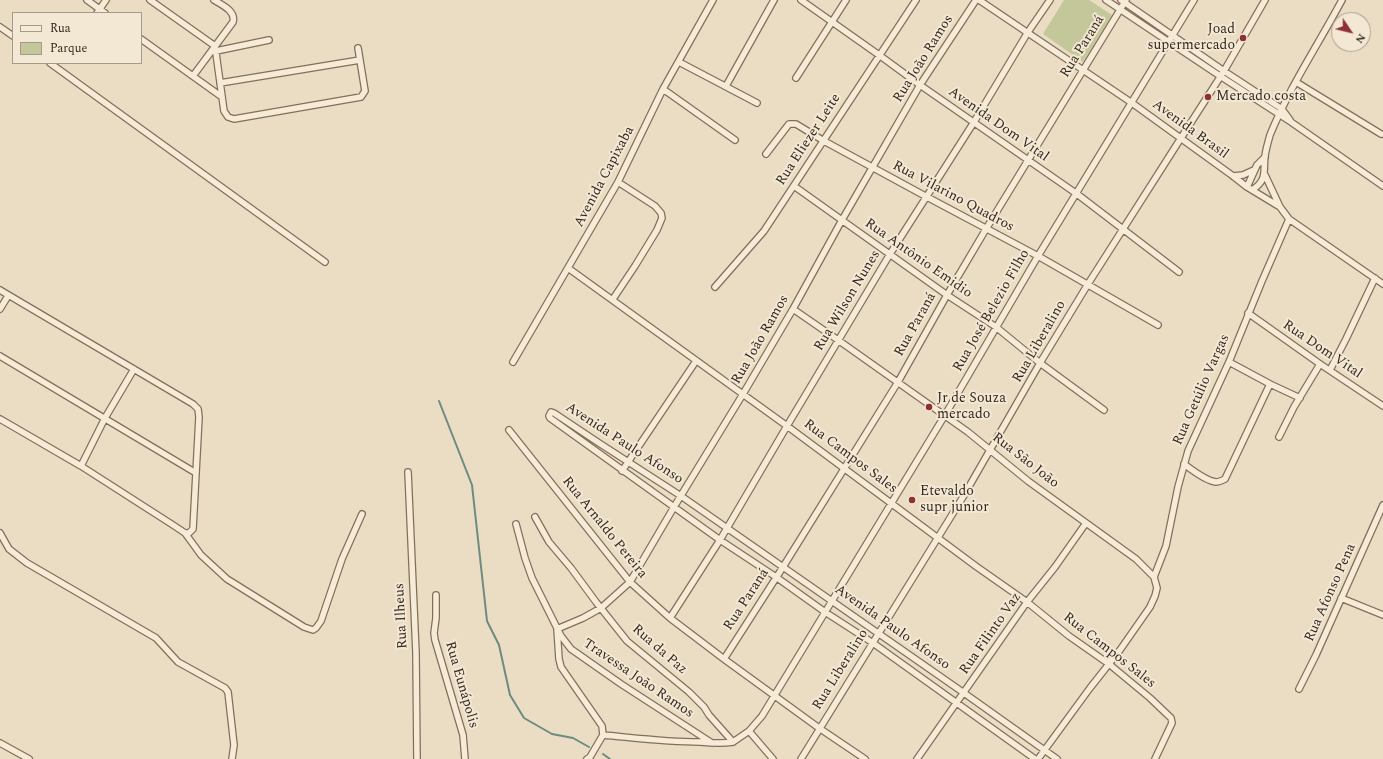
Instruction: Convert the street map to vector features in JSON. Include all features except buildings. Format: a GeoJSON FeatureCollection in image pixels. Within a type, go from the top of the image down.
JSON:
{"type":"FeatureCollection","features":[{"type":"Feature","properties":{"kind":"street"},"geometry":{"type":"LineString","coordinates":[[87,0],[98,11],[106,0]]}},
{"type":"Feature","properties":{"kind":"street"},"geometry":{"type":"LineString","coordinates":[[150,0],[215,49],[224,111],[227,116],[234,120],[361,97],[365,91],[358,48]]}},
{"type":"Feature","properties":{"kind":"street"},"geometry":{"type":"LineString","coordinates":[[193,76],[215,49],[232,24],[234,18],[231,12],[214,0]]}},
{"type":"Feature","properties":{"kind":"street","name":"Avenida Capixaba"},"geometry":{"type":"LineString","coordinates":[[513,362],[618,182],[663,89],[713,0]]}},
{"type":"Feature","properties":{"kind":"street"},"geometry":{"type":"LineString","coordinates":[[726,86],[774,0]]}},
{"type":"Feature","properties":{"kind":"street","name":"Avenida Dom Vital"},"geometry":{"type":"LineString","coordinates":[[801,0],[1077,194],[1179,272]]}},
{"type":"Feature","properties":{"kind":"street"},"geometry":{"type":"LineString","coordinates":[[796,78],[846,0]]}},
{"type":"Feature","properties":{"kind":"street","name":"Rua Eliezer Leite"},"geometry":{"type":"LineString","coordinates":[[715,287],[764,231],[824,141],[879,54],[916,0]]}},
{"type":"Feature","properties":{"kind":"street","name":"Avenida Brasil"},"geometry":{"type":"LineString","coordinates":[[978,0],[1028,32],[1182,138],[1249,189],[1280,208],[1289,219],[1383,284]]}},
{"type":"Feature","properties":{"kind":"street","name":"Rua João Ramos"},"geometry":{"type":"LineString","coordinates":[[557,629],[583,618],[601,608],[630,582],[674,507],[744,394],[920,85],[978,0]]}},
{"type":"Feature","properties":{"kind":"street","name":"Rua Wilson Nunes"},"geometry":{"type":"LineString","coordinates":[[670,618],[720,540],[890,254],[974,122],[1028,32],[1050,0]]}},
{"type":"Feature","properties":{"kind":"street"},"geometry":{"type":"LineString","coordinates":[[1106,0],[1220,76],[1280,112]]}},
{"type":"Feature","properties":{"kind":"street","name":"Rua José Belezio Filho"},"geometry":{"type":"LineString","coordinates":[[749,731],[762,716],[945,415],[1038,256],[1194,0]]}},
{"type":"Feature","properties":{"kind":"street","name":"Rua Liberalino"},"geometry":{"type":"LineString","coordinates":[[801,759],[938,538],[1088,284],[1224,71],[1265,0]]}},
{"type":"Feature","properties":{"kind":"street"},"geometry":{"type":"LineString","coordinates":[[1280,208],[1265,175],[1265,157],[1268,142],[1280,112],[1342,0]]}},
{"type":"Feature","properties":{"kind":"street"},"geometry":{"type":"LineString","coordinates":[[1124,1],[1224,71],[1280,112],[1291,122],[1383,186]]}},
{"type":"Feature","properties":{"kind":"street","name":"Rua Paraná"},"geometry":{"type":"LineString","coordinates":[[724,659],[898,382],[986,229],[1120,10],[1124,1]]}},
{"type":"Feature","properties":{"kind":"street"},"geometry":{"type":"LineString","coordinates":[[0,26],[12,35]]}},
{"type":"Feature","properties":{"kind":"street"},"geometry":{"type":"LineString","coordinates":[[142,40],[222,97]]}},
{"type":"Feature","properties":{"kind":"street"},"geometry":{"type":"LineString","coordinates":[[215,49],[269,40]]}},
{"type":"Feature","properties":{"kind":"street"},"geometry":{"type":"LineString","coordinates":[[220,83],[360,60]]}},
{"type":"Feature","properties":{"kind":"street"},"geometry":{"type":"LineString","coordinates":[[679,62],[757,103]]}},
{"type":"Feature","properties":{"kind":"street"},"geometry":{"type":"LineString","coordinates":[[51,64],[325,262]]}},
{"type":"Feature","properties":{"kind":"street"},"geometry":{"type":"LineString","coordinates":[[1296,82],[1381,134]]}},
{"type":"Feature","properties":{"kind":"street"},"geometry":{"type":"LineString","coordinates":[[663,89],[735,140]]}},
{"type":"Feature","properties":{"kind":"street","name":"Rua Vilarino Quadros"},"geometry":{"type":"LineString","coordinates":[[766,154],[789,124],[796,124],[873,168],[1038,256],[1158,325]]}},
{"type":"Feature","properties":{"kind":"street"},"geometry":{"type":"LineString","coordinates":[[1249,189],[1254,170],[1265,157]]}},
{"type":"Feature","properties":{"kind":"street"},"geometry":{"type":"LineString","coordinates":[[1233,176],[1243,175],[1254,170]]}},
{"type":"Feature","properties":{"kind":"street"},"geometry":{"type":"LineString","coordinates":[[1249,189],[1262,181],[1265,175]]}},
{"type":"Feature","properties":{"kind":"street"},"geometry":{"type":"LineString","coordinates":[[613,299],[657,230],[662,218],[661,213],[655,206],[618,182]]}},
{"type":"Feature","properties":{"kind":"street","name":"Rua Antônio Emidio"},"geometry":{"type":"LineString","coordinates":[[794,186],[947,295],[996,327],[1040,363],[1104,410]]}},
{"type":"Feature","properties":{"kind":"street","name":"Rua Getúlio Vargas"},"geometry":{"type":"LineString","coordinates":[[1154,577],[1166,546],[1178,487],[1188,451],[1229,362],[1248,313],[1289,219]]}},
{"type":"Feature","properties":{"kind":"street","name":"Rua Campos Sales"},"geometry":{"type":"LineString","coordinates":[[568,268],[744,394],[1027,602],[1150,698],[1171,718],[1172,723],[1155,759]]}},
{"type":"Feature","properties":{"kind":"street"},"geometry":{"type":"LineString","coordinates":[[1330,370],[1375,278]]}},
{"type":"Feature","properties":{"kind":"street"},"geometry":{"type":"LineString","coordinates":[[0,290],[193,404],[198,409],[199,417],[193,529],[189,533],[184,533]]}},
{"type":"Feature","properties":{"kind":"street"},"geometry":{"type":"LineString","coordinates":[[0,309],[8,296]]}},
{"type":"Feature","properties":{"kind":"street","name":"Rua São João"},"geometry":{"type":"LineString","coordinates":[[793,309],[945,415],[991,450],[1028,481],[1136,559],[1154,577]]}},
{"type":"Feature","properties":{"kind":"street","name":"Rua Dom Vital"},"geometry":{"type":"LineString","coordinates":[[1248,313],[1383,406]]}},
{"type":"Feature","properties":{"kind":"street"},"geometry":{"type":"LineString","coordinates":[[0,356],[196,473]]}},
{"type":"Feature","properties":{"kind":"street"},"geometry":{"type":"LineString","coordinates":[[622,471],[696,361]]}},
{"type":"Feature","properties":{"kind":"street"},"geometry":{"type":"LineString","coordinates":[[1229,362],[1300,398]]}},
{"type":"Feature","properties":{"kind":"street"},"geometry":{"type":"LineString","coordinates":[[1279,437],[1294,407],[1320,364]]}},
{"type":"Feature","properties":{"kind":"street"},"geometry":{"type":"LineString","coordinates":[[81,466],[105,418],[134,369]]}},
{"type":"Feature","properties":{"kind":"street"},"geometry":{"type":"LineString","coordinates":[[1184,464],[1200,475],[1216,482],[1225,479],[1270,384]]}},
{"type":"Feature","properties":{"kind":"street","name":"Avenida Paulo Afonso"},"geometry":{"type":"LineString","coordinates":[[1035,759],[873,643],[825,612],[622,471],[549,416],[552,412],[554,413],[681,496],[879,633],[1057,759]]}},
{"type":"Feature","properties":{"kind":"street"},"geometry":{"type":"LineString","coordinates":[[0,419],[81,466],[184,533],[201,555],[227,579],[304,627],[313,630],[321,621],[342,559],[362,514]]}},
{"type":"Feature","properties":{"kind":"street","name":"Rua Arnaldo Pereira"},"geometry":{"type":"LineString","coordinates":[[509,430],[630,582],[670,618],[724,659],[819,728],[865,759]]}},
{"type":"Feature","properties":{"kind":"street","name":"Rua Ilheus"},"geometry":{"type":"LineString","coordinates":[[408,472],[416,653],[417,759]]}},
{"type":"Feature","properties":{"kind":"street","name":"Rua Afonso Pena"},"geometry":{"type":"LineString","coordinates":[[1299,689],[1316,655],[1383,505]]}},
{"type":"Feature","properties":{"kind":"street","name":"Rua da Paz"},"geometry":{"type":"LineString","coordinates":[[535,517],[549,542],[627,640],[704,706],[709,715],[734,742]]}},
{"type":"Feature","properties":{"kind":"street","name":"Rua Filinto Vaz"},"geometry":{"type":"LineString","coordinates":[[917,759],[1027,602],[1055,567],[1086,522]]}},
{"type":"Feature","properties":{"kind":"street"},"geometry":{"type":"LineString","coordinates":[[516,524],[532,578],[557,629],[559,659],[561,666],[602,726],[604,734],[588,759]]}},
{"type":"Feature","properties":{"kind":"street"},"geometry":{"type":"LineString","coordinates":[[0,533],[9,549],[27,563],[156,638],[178,662],[225,688],[228,692],[234,745],[232,759]]}},
{"type":"Feature","properties":{"kind":"street"},"geometry":{"type":"LineString","coordinates":[[1038,759],[1120,650],[1150,607],[1157,588],[1154,577]]}},
{"type":"Feature","properties":{"kind":"street","name":"Rua Eunápolis"},"geometry":{"type":"LineString","coordinates":[[436,595],[435,640],[463,735],[465,759]]}},
{"type":"Feature","properties":{"kind":"street"},"geometry":{"type":"LineString","coordinates":[[1341,598],[1383,615]]}},
{"type":"Feature","properties":{"kind":"street","name":"Travessa João Ramos"},"geometry":{"type":"LineString","coordinates":[[557,629],[563,640],[571,649],[621,684],[712,743]]}},
{"type":"Feature","properties":{"kind":"street"},"geometry":{"type":"LineString","coordinates":[[604,734],[655,740],[720,744],[734,742],[749,731],[773,759]]}},
{"type":"Feature","properties":{"kind":"street"},"geometry":{"type":"LineString","coordinates":[[0,743],[29,759]]}},
{"type":"Feature","properties":{"kind":"green space"},"geometry":{"type":"Polygon","coordinates":[[[1064,0],[1089,0],[1112,15],[1083,62],[1043,34],[1064,0]]]}},
{"type":"Feature","properties":{"kind":"waterway"},"geometry":{"type":"LineString","coordinates":[[439,401],[472,485],[487,621],[499,645],[510,695],[524,718],[552,734],[573,738],[589,747]]}},
{"type":"Feature","properties":{"kind":"waterway"},"geometry":{"type":"LineString","coordinates":[[603,754],[610,759]]}},
{"type":"Feature","properties":{"kind":"place","name":"Joad supermercado"},"geometry":{"type":"Point","coordinates":[1243,38]}},
{"type":"Feature","properties":{"kind":"place","name":"Mercado costa"},"geometry":{"type":"Point","coordinates":[1208,97]}},
{"type":"Feature","properties":{"kind":"place","name":"Jr de Souza mercado"},"geometry":{"type":"Point","coordinates":[929,407]}},
{"type":"Feature","properties":{"kind":"place","name":"Etevaldo supr junior"},"geometry":{"type":"Point","coordinates":[912,500]}}]}
